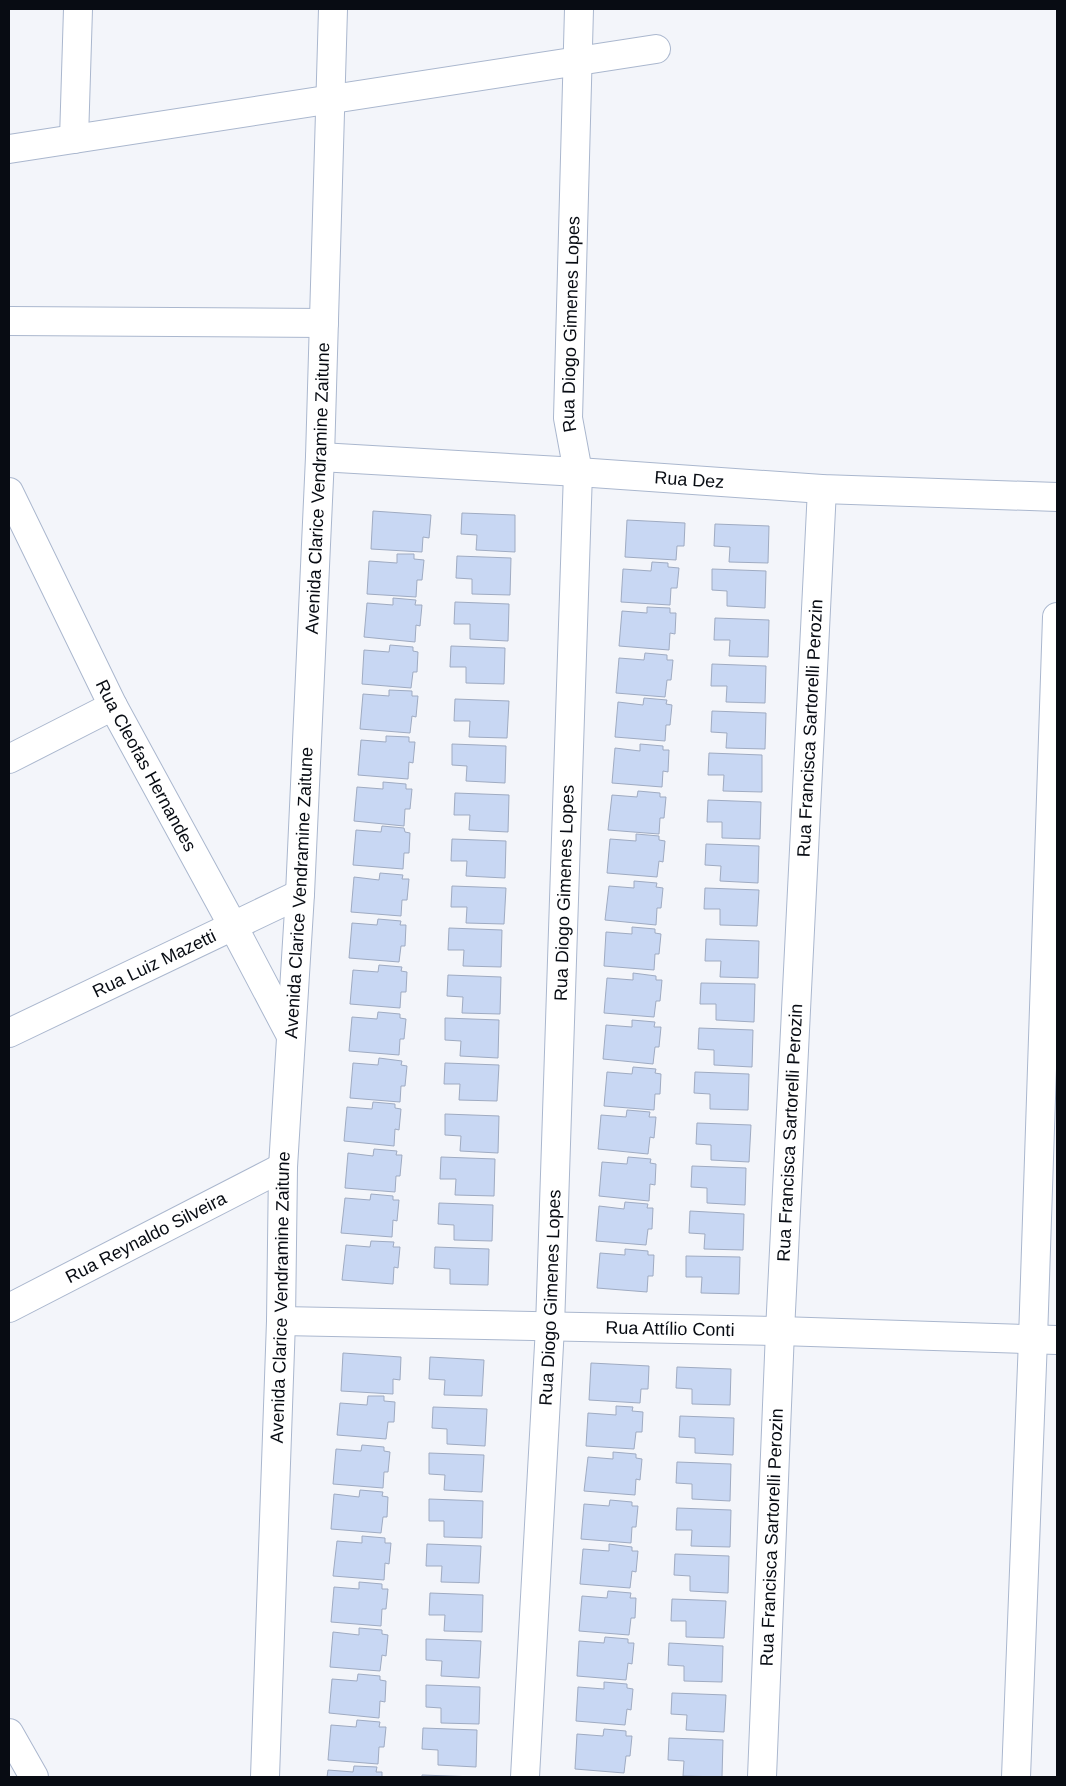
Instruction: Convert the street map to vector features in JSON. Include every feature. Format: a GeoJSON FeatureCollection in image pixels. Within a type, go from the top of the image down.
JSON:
{"type":"FeatureCollection","features":[{"type":"Feature","properties":{"kind":"street"},"geometry":{"type":"LineString","coordinates":[[74,139],[78,9]]}},
{"type":"Feature","properties":{"kind":"street","name":"Avenida Clarice Vendramine Zaitune"},"geometry":{"type":"LineString","coordinates":[[265,1777],[281,1321],[283,1168],[300,894],[320,457],[333,9]]}},
{"type":"Feature","properties":{"kind":"street","name":"Rua Diogo Gimenes Lopes"},"geometry":{"type":"LineString","coordinates":[[525,1777],[550,1328],[578,472],[568,418],[579,9]]}},
{"type":"Feature","properties":{"kind":"street"},"geometry":{"type":"LineString","coordinates":[[9,150],[656,49]]}},
{"type":"Feature","properties":{"kind":"street"},"geometry":{"type":"LineString","coordinates":[[9,321],[324,323]]}},
{"type":"Feature","properties":{"kind":"street","name":"Rua Dez"},"geometry":{"type":"LineString","coordinates":[[320,457],[822,489],[1057,497]]}},
{"type":"Feature","properties":{"kind":"street","name":"Rua Francisca Sartorelli Perozin"},"geometry":{"type":"LineString","coordinates":[[762,1777],[780,1331],[822,489]]}},
{"type":"Feature","properties":{"kind":"street","name":"Rua Cleofas Hernandes"},"geometry":{"type":"LineString","coordinates":[[9,492],[113,706],[233,926],[290,1036]]}},
{"type":"Feature","properties":{"kind":"street"},"geometry":{"type":"LineString","coordinates":[[1016,1777],[1045,1339],[1057,617]]}},
{"type":"Feature","properties":{"kind":"street"},"geometry":{"type":"LineString","coordinates":[[9,758],[113,706]]}},
{"type":"Feature","properties":{"kind":"street","name":"Rua Luiz Mazetti"},"geometry":{"type":"LineString","coordinates":[[9,1033],[300,894]]}},
{"type":"Feature","properties":{"kind":"street","name":"Rua Reynaldo Silveira"},"geometry":{"type":"LineString","coordinates":[[9,1308],[283,1168]]}},
{"type":"Feature","properties":{"kind":"street","name":"Rua Attílio Conti"},"geometry":{"type":"LineString","coordinates":[[281,1321],[550,1328],[780,1331],[1045,1339]]}},
{"type":"Feature","properties":{"kind":"street"},"geometry":{"type":"LineString","coordinates":[[9,1733],[34,1777]]}},
{"type":"Feature","properties":{"kind":"building"},"geometry":{"type":"Polygon","coordinates":[[[373,511],[431,515],[429,538],[423,537],[422,552],[371,549],[373,511]]]}},
{"type":"Feature","properties":{"kind":"building"},"geometry":{"type":"Polygon","coordinates":[[[462,513],[515,515],[515,552],[476,550],[477,535],[461,534],[462,513]]]}},
{"type":"Feature","properties":{"kind":"building"},"geometry":{"type":"Polygon","coordinates":[[[627,520],[685,523],[684,546],[677,546],[676,560],[625,557],[627,520]]]}},
{"type":"Feature","properties":{"kind":"building"},"geometry":{"type":"Polygon","coordinates":[[[715,524],[769,526],[768,563],[729,562],[730,547],[714,546],[715,524]]]}},
{"type":"Feature","properties":{"kind":"building"},"geometry":{"type":"Polygon","coordinates":[[[397,554],[414,554],[414,559],[424,560],[422,580],[417,580],[416,597],[367,594],[369,561],[397,563],[397,554]]]}},
{"type":"Feature","properties":{"kind":"building"},"geometry":{"type":"Polygon","coordinates":[[[457,556],[511,558],[510,595],[472,594],[472,579],[456,578],[457,556]]]}},
{"type":"Feature","properties":{"kind":"building"},"geometry":{"type":"Polygon","coordinates":[[[652,562],[668,563],[668,567],[679,568],[677,588],[671,588],[670,605],[621,602],[623,569],[651,571],[652,562]]]}},
{"type":"Feature","properties":{"kind":"building"},"geometry":{"type":"Polygon","coordinates":[[[712,569],[766,571],[765,608],[727,606],[727,591],[712,590],[712,569]]]}},
{"type":"Feature","properties":{"kind":"building"},"geometry":{"type":"Polygon","coordinates":[[[393,598],[416,600],[415,605],[422,605],[420,626],[416,625],[415,642],[364,637],[367,603],[393,605],[393,598]]]}},
{"type":"Feature","properties":{"kind":"building"},"geometry":{"type":"Polygon","coordinates":[[[455,602],[509,604],[508,641],[470,639],[470,624],[454,624],[455,602]]]}},
{"type":"Feature","properties":{"kind":"building"},"geometry":{"type":"Polygon","coordinates":[[[647,607],[670,608],[670,613],[676,613],[675,634],[670,633],[669,650],[619,646],[622,611],[647,613],[647,607]]]}},
{"type":"Feature","properties":{"kind":"building"},"geometry":{"type":"Polygon","coordinates":[[[715,618],[769,620],[768,657],[729,656],[730,640],[714,640],[715,618]]]}},
{"type":"Feature","properties":{"kind":"building"},"geometry":{"type":"Polygon","coordinates":[[[390,645],[413,647],[413,651],[418,652],[417,672],[413,672],[411,688],[362,684],[364,650],[389,652],[390,645]]]}},
{"type":"Feature","properties":{"kind":"building"},"geometry":{"type":"Polygon","coordinates":[[[451,646],[505,648],[504,684],[466,683],[466,667],[450,667],[451,646]]]}},
{"type":"Feature","properties":{"kind":"building"},"geometry":{"type":"Polygon","coordinates":[[[645,653],[667,655],[667,660],[673,660],[671,680],[667,680],[665,697],[616,693],[619,658],[644,660],[645,653]]]}},
{"type":"Feature","properties":{"kind":"building"},"geometry":{"type":"Polygon","coordinates":[[[712,664],[766,666],[765,703],[726,702],[727,686],[711,686],[712,664]]]}},
{"type":"Feature","properties":{"kind":"building"},"geometry":{"type":"Polygon","coordinates":[[[389,690],[412,691],[412,696],[418,696],[416,717],[412,716],[410,733],[360,729],[363,694],[389,696],[389,690]]]}},
{"type":"Feature","properties":{"kind":"building"},"geometry":{"type":"Polygon","coordinates":[[[644,698],[667,700],[666,704],[672,705],[670,725],[666,725],[665,741],[615,737],[618,702],[643,705],[644,698]]]}},
{"type":"Feature","properties":{"kind":"building"},"geometry":{"type":"Polygon","coordinates":[[[455,699],[509,701],[507,738],[469,737],[470,721],[454,721],[455,699]]]}},
{"type":"Feature","properties":{"kind":"building"},"geometry":{"type":"Polygon","coordinates":[[[712,711],[766,713],[765,749],[726,748],[727,733],[711,732],[712,711]]]}},
{"type":"Feature","properties":{"kind":"building"},"geometry":{"type":"Polygon","coordinates":[[[386,736],[409,737],[409,742],[415,742],[413,763],[409,762],[408,779],[358,775],[361,740],[386,742],[386,736]]]}},
{"type":"Feature","properties":{"kind":"building"},"geometry":{"type":"Polygon","coordinates":[[[452,744],[506,746],[505,783],[466,781],[467,766],[452,765],[452,744]]]}},
{"type":"Feature","properties":{"kind":"building"},"geometry":{"type":"Polygon","coordinates":[[[640,744],[663,746],[663,750],[669,750],[668,772],[663,771],[662,787],[612,783],[615,748],[640,751],[640,744]]]}},
{"type":"Feature","properties":{"kind":"building"},"geometry":{"type":"Polygon","coordinates":[[[709,753],[762,755],[762,792],[723,791],[724,775],[708,775],[709,753]]]}},
{"type":"Feature","properties":{"kind":"building"},"geometry":{"type":"Polygon","coordinates":[[[383,782],[406,784],[406,789],[412,789],[410,809],[405,809],[404,826],[354,821],[357,787],[383,789],[383,782]]]}},
{"type":"Feature","properties":{"kind":"building"},"geometry":{"type":"Polygon","coordinates":[[[638,791],[660,793],[660,797],[666,797],[664,818],[660,818],[659,834],[608,830],[612,795],[637,797],[638,791]]]}},
{"type":"Feature","properties":{"kind":"building"},"geometry":{"type":"Polygon","coordinates":[[[455,793],[509,795],[508,832],[469,830],[470,815],[454,815],[455,793]]]}},
{"type":"Feature","properties":{"kind":"building"},"geometry":{"type":"Polygon","coordinates":[[[708,800],[761,802],[760,839],[722,838],[722,822],[707,822],[708,800]]]}},
{"type":"Feature","properties":{"kind":"building"},"geometry":{"type":"Polygon","coordinates":[[[382,826],[404,828],[405,832],[410,833],[409,853],[404,853],[403,869],[353,865],[356,830],[381,832],[382,826]]]}},
{"type":"Feature","properties":{"kind":"building"},"geometry":{"type":"Polygon","coordinates":[[[636,834],[659,836],[659,840],[665,841],[663,862],[659,861],[657,877],[607,873],[610,839],[636,841],[636,834]]]}},
{"type":"Feature","properties":{"kind":"building"},"geometry":{"type":"Polygon","coordinates":[[[452,839],[506,841],[505,878],[466,876],[467,861],[451,861],[452,839]]]}},
{"type":"Feature","properties":{"kind":"building"},"geometry":{"type":"Polygon","coordinates":[[[706,844],[759,846],[758,883],[720,881],[721,866],[705,865],[706,844]]]}},
{"type":"Feature","properties":{"kind":"building"},"geometry":{"type":"Polygon","coordinates":[[[380,873],[403,875],[402,879],[409,879],[407,900],[402,900],[401,916],[351,912],[354,877],[379,880],[380,873]]]}},
{"type":"Feature","properties":{"kind":"building"},"geometry":{"type":"Polygon","coordinates":[[[634,881],[657,883],[656,887],[663,888],[661,908],[657,908],[656,925],[605,920],[609,886],[634,888],[634,881]]]}},
{"type":"Feature","properties":{"kind":"building"},"geometry":{"type":"Polygon","coordinates":[[[452,886],[506,888],[504,924],[466,923],[467,907],[451,907],[452,886]]]}},
{"type":"Feature","properties":{"kind":"building"},"geometry":{"type":"Polygon","coordinates":[[[705,888],[759,890],[757,926],[720,925],[720,909],[704,909],[705,888]]]}},
{"type":"Feature","properties":{"kind":"building"},"geometry":{"type":"Polygon","coordinates":[[[378,919],[401,921],[400,925],[406,925],[405,946],[401,946],[399,962],[349,958],[352,923],[377,925],[378,919]]]}},
{"type":"Feature","properties":{"kind":"building"},"geometry":{"type":"Polygon","coordinates":[[[632,927],[655,929],[655,933],[661,934],[659,954],[655,954],[654,970],[604,966],[606,932],[632,934],[632,927]]]}},
{"type":"Feature","properties":{"kind":"building"},"geometry":{"type":"Polygon","coordinates":[[[449,928],[502,930],[501,967],[463,966],[464,950],[448,950],[449,928]]]}},
{"type":"Feature","properties":{"kind":"building"},"geometry":{"type":"Polygon","coordinates":[[[706,939],[759,941],[758,978],[720,977],[721,961],[705,961],[706,939]]]}},
{"type":"Feature","properties":{"kind":"building"},"geometry":{"type":"Polygon","coordinates":[[[379,965],[402,967],[401,971],[407,972],[406,992],[401,992],[400,1008],[350,1004],[353,970],[378,972],[379,965]]]}},
{"type":"Feature","properties":{"kind":"building"},"geometry":{"type":"Polygon","coordinates":[[[633,973],[656,976],[656,980],[662,980],[660,1001],[656,1001],[654,1017],[604,1013],[607,978],[633,980],[633,973]]]}},
{"type":"Feature","properties":{"kind":"building"},"geometry":{"type":"Polygon","coordinates":[[[448,975],[501,977],[500,1014],[462,1013],[463,997],[447,996],[448,975]]]}},
{"type":"Feature","properties":{"kind":"building"},"geometry":{"type":"Polygon","coordinates":[[[701,983],[755,984],[754,1022],[716,1020],[716,1004],[700,1004],[701,983]]]}},
{"type":"Feature","properties":{"kind":"building"},"geometry":{"type":"Polygon","coordinates":[[[378,1012],[400,1014],[400,1018],[406,1019],[404,1039],[400,1039],[399,1055],[349,1051],[352,1017],[377,1019],[378,1012]]]}},
{"type":"Feature","properties":{"kind":"building"},"geometry":{"type":"Polygon","coordinates":[[[445,1018],[499,1020],[498,1058],[460,1056],[461,1041],[445,1040],[445,1018]]]}},
{"type":"Feature","properties":{"kind":"building"},"geometry":{"type":"Polygon","coordinates":[[[632,1020],[655,1022],[654,1027],[661,1027],[659,1047],[655,1047],[653,1064],[603,1059],[606,1025],[632,1027],[632,1020]]]}},
{"type":"Feature","properties":{"kind":"building"},"geometry":{"type":"Polygon","coordinates":[[[699,1028],[753,1030],[752,1067],[714,1065],[714,1050],[698,1049],[699,1028]]]}},
{"type":"Feature","properties":{"kind":"building"},"geometry":{"type":"Polygon","coordinates":[[[379,1058],[402,1061],[401,1065],[407,1066],[405,1086],[401,1086],[400,1102],[350,1098],[353,1063],[378,1065],[379,1058]]]}},
{"type":"Feature","properties":{"kind":"building"},"geometry":{"type":"Polygon","coordinates":[[[445,1063],[499,1065],[497,1101],[459,1100],[460,1084],[444,1084],[445,1063]]]}},
{"type":"Feature","properties":{"kind":"building"},"geometry":{"type":"Polygon","coordinates":[[[633,1067],[656,1069],[655,1073],[661,1074],[660,1094],[655,1094],[654,1110],[604,1106],[607,1072],[632,1074],[633,1067]]]}},
{"type":"Feature","properties":{"kind":"building"},"geometry":{"type":"Polygon","coordinates":[[[695,1072],[749,1074],[748,1110],[710,1109],[710,1094],[694,1093],[695,1072]]]}},
{"type":"Feature","properties":{"kind":"building"},"geometry":{"type":"Polygon","coordinates":[[[373,1102],[395,1104],[395,1108],[401,1109],[399,1130],[395,1129],[394,1146],[344,1141],[347,1107],[372,1109],[373,1102]]]}},
{"type":"Feature","properties":{"kind":"building"},"geometry":{"type":"Polygon","coordinates":[[[627,1110],[650,1112],[649,1117],[656,1117],[654,1138],[650,1137],[648,1154],[598,1149],[601,1115],[626,1117],[627,1110]]]}},
{"type":"Feature","properties":{"kind":"building"},"geometry":{"type":"Polygon","coordinates":[[[445,1114],[499,1116],[498,1153],[460,1151],[461,1136],[445,1135],[445,1114]]]}},
{"type":"Feature","properties":{"kind":"building"},"geometry":{"type":"Polygon","coordinates":[[[697,1123],[751,1125],[749,1162],[711,1160],[711,1145],[696,1144],[697,1123]]]}},
{"type":"Feature","properties":{"kind":"building"},"geometry":{"type":"Polygon","coordinates":[[[374,1149],[397,1151],[396,1155],[402,1155],[400,1176],[396,1176],[395,1192],[345,1188],[348,1153],[373,1156],[374,1149]]]}},
{"type":"Feature","properties":{"kind":"building"},"geometry":{"type":"Polygon","coordinates":[[[441,1157],[495,1159],[494,1196],[455,1195],[456,1179],[440,1179],[441,1157]]]}},
{"type":"Feature","properties":{"kind":"building"},"geometry":{"type":"Polygon","coordinates":[[[628,1157],[651,1159],[650,1163],[656,1164],[655,1185],[650,1184],[649,1201],[599,1196],[602,1162],[627,1164],[628,1157]]]}},
{"type":"Feature","properties":{"kind":"building"},"geometry":{"type":"Polygon","coordinates":[[[692,1166],[746,1168],[745,1205],[707,1203],[707,1188],[691,1187],[692,1166]]]}},
{"type":"Feature","properties":{"kind":"building"},"geometry":{"type":"Polygon","coordinates":[[[371,1194],[393,1196],[393,1200],[399,1200],[397,1221],[393,1220],[392,1237],[341,1233],[345,1198],[370,1200],[371,1194]]]}},
{"type":"Feature","properties":{"kind":"building"},"geometry":{"type":"Polygon","coordinates":[[[625,1202],[648,1204],[647,1208],[653,1208],[652,1229],[648,1229],[646,1245],[596,1241],[599,1206],[624,1209],[625,1202]]]}},
{"type":"Feature","properties":{"kind":"building"},"geometry":{"type":"Polygon","coordinates":[[[439,1203],[493,1205],[492,1241],[454,1240],[454,1225],[438,1224],[439,1203]]]}},
{"type":"Feature","properties":{"kind":"building"},"geometry":{"type":"Polygon","coordinates":[[[690,1211],[744,1214],[743,1250],[704,1249],[705,1234],[689,1233],[690,1211]]]}},
{"type":"Feature","properties":{"kind":"building"},"geometry":{"type":"Polygon","coordinates":[[[371,1241],[394,1242],[393,1247],[400,1247],[398,1268],[394,1267],[393,1284],[342,1280],[346,1245],[370,1247],[371,1241]]]}},
{"type":"Feature","properties":{"kind":"building"},"geometry":{"type":"Polygon","coordinates":[[[435,1247],[489,1249],[488,1285],[450,1284],[450,1269],[434,1268],[435,1247]]]}},
{"type":"Feature","properties":{"kind":"building"},"geometry":{"type":"Polygon","coordinates":[[[625,1249],[648,1251],[648,1255],[654,1255],[653,1276],[648,1276],[647,1292],[597,1288],[600,1253],[625,1255],[625,1249]]]}},
{"type":"Feature","properties":{"kind":"building"},"geometry":{"type":"Polygon","coordinates":[[[686,1256],[740,1257],[739,1294],[701,1293],[702,1277],[686,1277],[686,1256]]]}},
{"type":"Feature","properties":{"kind":"building"},"geometry":{"type":"Polygon","coordinates":[[[343,1353],[401,1357],[400,1380],[393,1379],[393,1394],[341,1391],[343,1353]]]}},
{"type":"Feature","properties":{"kind":"building"},"geometry":{"type":"Polygon","coordinates":[[[430,1357],[484,1360],[482,1396],[444,1395],[445,1380],[429,1379],[430,1357]]]}},
{"type":"Feature","properties":{"kind":"building"},"geometry":{"type":"Polygon","coordinates":[[[591,1363],[649,1366],[648,1389],[641,1389],[640,1403],[589,1400],[591,1363]]]}},
{"type":"Feature","properties":{"kind":"building"},"geometry":{"type":"Polygon","coordinates":[[[677,1367],[731,1369],[730,1405],[692,1404],[692,1389],[676,1388],[677,1367]]]}},
{"type":"Feature","properties":{"kind":"building"},"geometry":{"type":"Polygon","coordinates":[[[368,1396],[384,1396],[384,1401],[395,1402],[394,1422],[388,1422],[386,1439],[337,1435],[340,1403],[367,1405],[368,1396]]]}},
{"type":"Feature","properties":{"kind":"building"},"geometry":{"type":"Polygon","coordinates":[[[616,1406],[633,1407],[632,1411],[643,1412],[642,1432],[636,1432],[634,1449],[586,1446],[588,1413],[616,1415],[616,1406]]]}},
{"type":"Feature","properties":{"kind":"building"},"geometry":{"type":"Polygon","coordinates":[[[433,1407],[487,1409],[485,1446],[447,1444],[447,1429],[432,1428],[433,1407]]]}},
{"type":"Feature","properties":{"kind":"building"},"geometry":{"type":"Polygon","coordinates":[[[680,1416],[734,1418],[733,1455],[695,1453],[695,1438],[679,1437],[680,1416]]]}},
{"type":"Feature","properties":{"kind":"building"},"geometry":{"type":"Polygon","coordinates":[[[362,1445],[384,1447],[384,1451],[390,1452],[388,1472],[384,1472],[383,1488],[333,1484],[336,1449],[361,1451],[362,1445]]]}},
{"type":"Feature","properties":{"kind":"building"},"geometry":{"type":"Polygon","coordinates":[[[613,1452],[636,1454],[636,1458],[642,1459],[640,1480],[636,1479],[635,1495],[584,1491],[588,1457],[613,1459],[613,1452]]]}},
{"type":"Feature","properties":{"kind":"building"},"geometry":{"type":"Polygon","coordinates":[[[429,1453],[484,1455],[482,1492],[444,1490],[445,1475],[429,1474],[429,1453]]]}},
{"type":"Feature","properties":{"kind":"building"},"geometry":{"type":"Polygon","coordinates":[[[677,1462],[731,1464],[730,1501],[692,1499],[692,1484],[676,1483],[677,1462]]]}},
{"type":"Feature","properties":{"kind":"building"},"geometry":{"type":"Polygon","coordinates":[[[360,1490],[383,1492],[382,1496],[388,1497],[387,1517],[383,1517],[381,1533],[331,1529],[334,1494],[359,1497],[360,1490]]]}},
{"type":"Feature","properties":{"kind":"building"},"geometry":{"type":"Polygon","coordinates":[[[429,1499],[483,1501],[482,1538],[444,1537],[444,1521],[429,1521],[429,1499]]]}},
{"type":"Feature","properties":{"kind":"building"},"geometry":{"type":"Polygon","coordinates":[[[610,1500],[632,1502],[632,1506],[638,1506],[636,1527],[632,1527],[631,1543],[581,1539],[584,1504],[609,1506],[610,1500]]]}},
{"type":"Feature","properties":{"kind":"building"},"geometry":{"type":"Polygon","coordinates":[[[677,1508],[731,1510],[730,1547],[691,1546],[692,1530],[676,1530],[677,1508]]]}},
{"type":"Feature","properties":{"kind":"building"},"geometry":{"type":"Polygon","coordinates":[[[362,1536],[385,1538],[385,1543],[391,1543],[389,1564],[385,1563],[384,1580],[333,1576],[337,1541],[362,1543],[362,1536]]]}},
{"type":"Feature","properties":{"kind":"building"},"geometry":{"type":"Polygon","coordinates":[[[427,1544],[481,1546],[479,1583],[441,1582],[442,1566],[426,1566],[427,1544]]]}},
{"type":"Feature","properties":{"kind":"building"},"geometry":{"type":"Polygon","coordinates":[[[609,1544],[632,1547],[632,1551],[638,1551],[636,1572],[632,1571],[630,1588],[580,1584],[583,1549],[609,1551],[609,1544]]]}},
{"type":"Feature","properties":{"kind":"building"},"geometry":{"type":"Polygon","coordinates":[[[675,1554],[729,1556],[728,1593],[690,1591],[690,1576],[674,1575],[675,1554]]]}},
{"type":"Feature","properties":{"kind":"building"},"geometry":{"type":"Polygon","coordinates":[[[359,1582],[382,1584],[382,1589],[388,1589],[386,1609],[382,1609],[381,1626],[331,1622],[334,1587],[359,1589],[359,1582]]]}},
{"type":"Feature","properties":{"kind":"building"},"geometry":{"type":"Polygon","coordinates":[[[608,1591],[631,1593],[630,1598],[636,1598],[635,1618],[631,1618],[629,1635],[579,1631],[582,1596],[607,1598],[608,1591]]]}},
{"type":"Feature","properties":{"kind":"building"},"geometry":{"type":"Polygon","coordinates":[[[430,1593],[483,1595],[482,1632],[444,1631],[445,1615],[429,1615],[430,1593]]]}},
{"type":"Feature","properties":{"kind":"building"},"geometry":{"type":"Polygon","coordinates":[[[672,1599],[726,1601],[724,1638],[686,1637],[686,1621],[671,1621],[672,1599]]]}},
{"type":"Feature","properties":{"kind":"building"},"geometry":{"type":"Polygon","coordinates":[[[359,1628],[382,1630],[382,1634],[388,1635],[386,1656],[382,1655],[380,1671],[330,1667],[333,1632],[359,1635],[359,1628]]]}},
{"type":"Feature","properties":{"kind":"building"},"geometry":{"type":"Polygon","coordinates":[[[605,1637],[628,1639],[628,1643],[634,1643],[632,1664],[628,1663],[626,1680],[577,1676],[579,1641],[604,1643],[605,1637]]]}},
{"type":"Feature","properties":{"kind":"building"},"geometry":{"type":"Polygon","coordinates":[[[426,1639],[481,1641],[479,1678],[441,1676],[442,1661],[426,1660],[426,1639]]]}},
{"type":"Feature","properties":{"kind":"building"},"geometry":{"type":"Polygon","coordinates":[[[669,1643],[723,1646],[722,1682],[684,1681],[684,1666],[668,1665],[669,1643]]]}},
{"type":"Feature","properties":{"kind":"building"},"geometry":{"type":"Polygon","coordinates":[[[358,1674],[380,1676],[380,1680],[386,1681],[385,1702],[380,1701],[379,1718],[329,1713],[332,1679],[357,1681],[358,1674]]]}},
{"type":"Feature","properties":{"kind":"building"},"geometry":{"type":"Polygon","coordinates":[[[604,1682],[627,1684],[627,1688],[633,1689],[631,1710],[627,1709],[625,1725],[576,1721],[578,1687],[604,1689],[604,1682]]]}},
{"type":"Feature","properties":{"kind":"building"},"geometry":{"type":"Polygon","coordinates":[[[426,1685],[480,1687],[479,1724],[441,1723],[441,1708],[426,1707],[426,1685]]]}},
{"type":"Feature","properties":{"kind":"building"},"geometry":{"type":"Polygon","coordinates":[[[672,1693],[726,1695],[724,1732],[686,1730],[687,1715],[671,1714],[672,1693]]]}},
{"type":"Feature","properties":{"kind":"building"},"geometry":{"type":"Polygon","coordinates":[[[357,1720],[380,1722],[379,1727],[386,1727],[384,1747],[379,1747],[378,1764],[328,1760],[331,1725],[356,1727],[357,1720]]]}},
{"type":"Feature","properties":{"kind":"building"},"geometry":{"type":"Polygon","coordinates":[[[423,1728],[477,1730],[476,1767],[438,1765],[438,1750],[422,1749],[423,1728]]]}},
{"type":"Feature","properties":{"kind":"building"},"geometry":{"type":"Polygon","coordinates":[[[604,1729],[626,1731],[626,1736],[632,1736],[630,1756],[626,1756],[624,1773],[575,1769],[577,1734],[603,1736],[604,1729]]]}},
{"type":"Feature","properties":{"kind":"building"},"geometry":{"type":"Polygon","coordinates":[[[669,1738],[723,1740],[722,1777],[683,1776],[684,1761],[668,1760],[669,1738]]]}},
{"type":"Feature","properties":{"kind":"building"},"geometry":{"type":"Polygon","coordinates":[[[354,1766],[377,1767],[376,1772],[382,1772],[382,1777],[327,1777],[328,1770],[353,1772],[354,1766]]]}},
{"type":"Feature","properties":{"kind":"building"},"geometry":{"type":"Polygon","coordinates":[[[422,1775],[476,1777],[422,1777],[422,1775]]]}}]}
